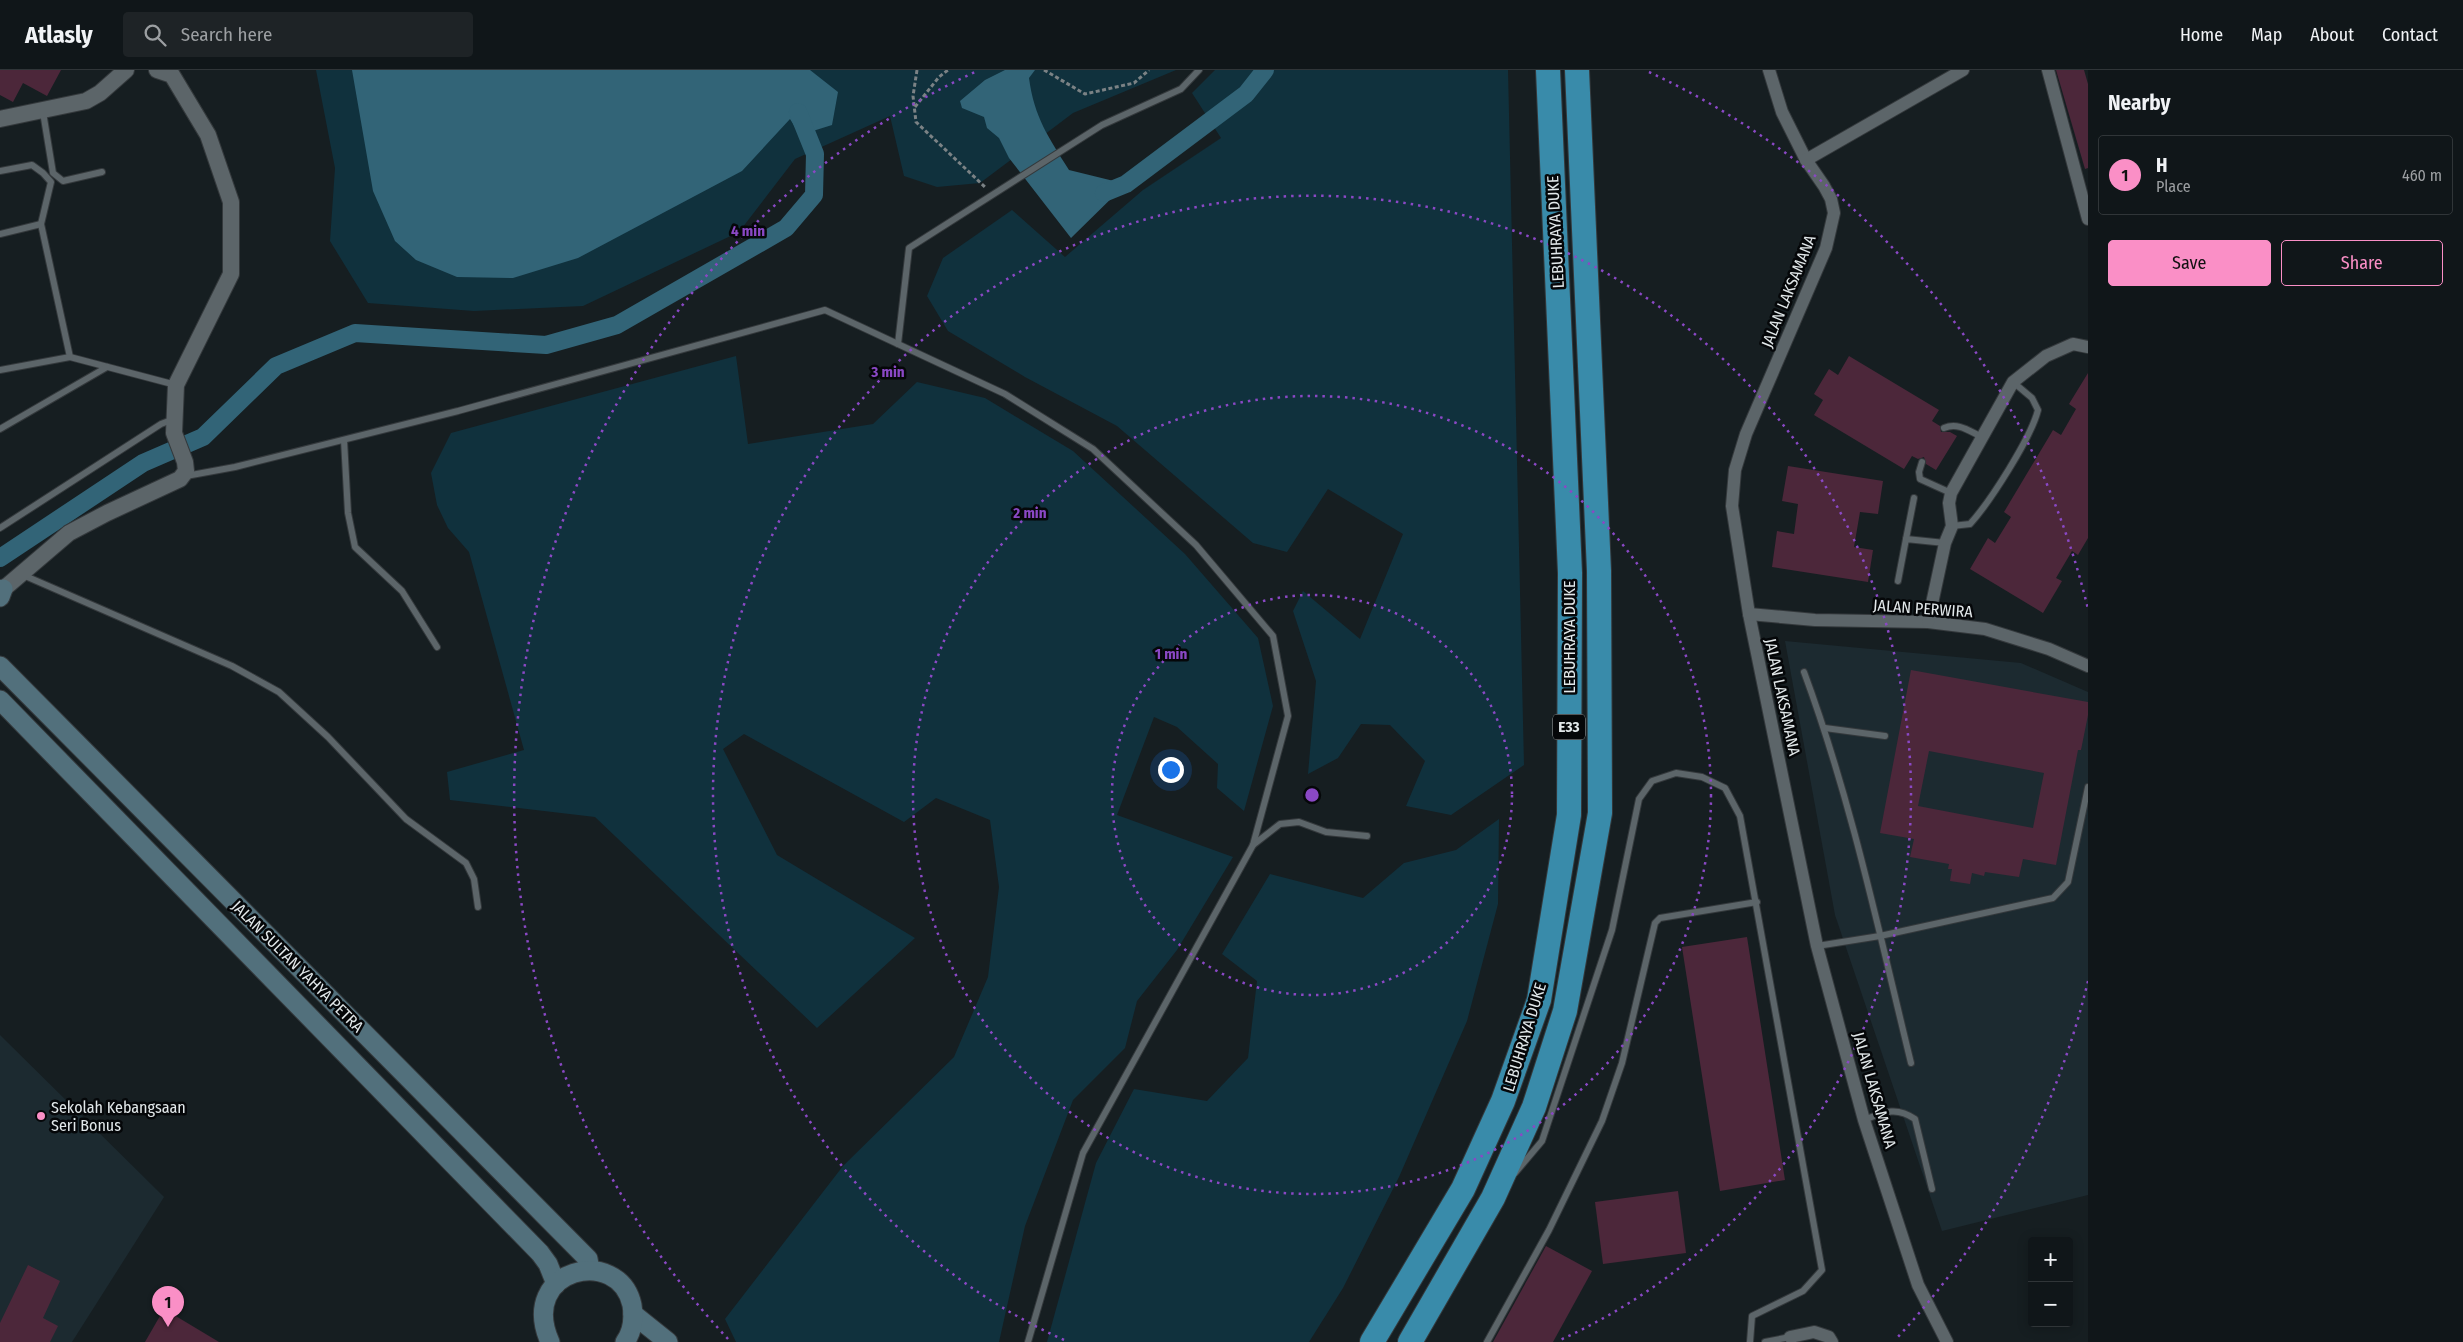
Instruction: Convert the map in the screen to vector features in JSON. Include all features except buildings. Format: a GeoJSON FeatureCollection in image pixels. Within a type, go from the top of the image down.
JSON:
{"type":"FeatureCollection","features":[{"type":"Feature","properties":{"kind":"highway","name":"LEBUHRAYA DUKE"},"geometry":{"type":"LineString","coordinates":[[1372,1342],[1463,1189],[1503,1102],[1539,1000],[1569,815],[1570,573],[1548,70]]}},
{"type":"Feature","properties":{"kind":"highway","name":"LEBUHRAYA DUKE"},"geometry":{"type":"LineString","coordinates":[[1410,1342],[1493,1198],[1534,1106],[1565,1011],[1600,813],[1599,571],[1577,70]]}},
{"type":"Feature","properties":{"kind":"main road","name":"JALAN SULTAN YAHYA PETRA"},"geometry":{"type":"LineString","coordinates":[[1,665],[588,1259],[590,1270]]}},
{"type":"Feature","properties":{"kind":"main road","name":"JALAN SULTAN YAHYA PETRA"},"geometry":{"type":"LineString","coordinates":[[0,700],[540,1253],[548,1264],[556,1284]]}},
{"type":"Feature","properties":{"kind":"main road"},"geometry":{"type":"LineString","coordinates":[[550,1342],[543,1328],[542,1312],[546,1297],[556,1284],[566,1276],[590,1270],[603,1273],[615,1279],[628,1295],[633,1314],[632,1326],[625,1342]]}},
{"type":"Feature","properties":{"kind":"main road"},"geometry":{"type":"LineString","coordinates":[[633,1314],[668,1342]]}},
{"type":"Feature","properties":{"kind":"street"},"geometry":{"type":"LineString","coordinates":[[0,120],[86,101],[100,93],[126,70]]}},
{"type":"Feature","properties":{"kind":"street","name":"JALAN LAKSAMANA"},"geometry":{"type":"LineString","coordinates":[[1769,70],[1782,112],[1806,160],[1831,199],[1834,213],[1826,248],[1746,434],[1735,470],[1732,506],[1749,614],[1817,946],[1864,1120],[1918,1285],[1947,1342]]}},
{"type":"Feature","properties":{"kind":"street"},"geometry":{"type":"LineString","coordinates":[[1806,160],[1963,70]]}},
{"type":"Feature","properties":{"kind":"street"},"geometry":{"type":"LineString","coordinates":[[2048,70],[2088,219]]}},
{"type":"Feature","properties":{"kind":"street"},"geometry":{"type":"LineString","coordinates":[[1,593],[20,573],[70,533],[185,469],[175,425],[176,385],[231,274],[231,202],[208,135],[166,72]]}},
{"type":"Feature","properties":{"kind":"street"},"geometry":{"type":"LineString","coordinates":[[1928,622],[1945,544],[1952,526],[1949,503],[1952,493],[2013,382],[2046,356],[2073,344],[2088,347]]}},
{"type":"Feature","properties":{"kind":"street","name":"JALAN PERWIRA"},"geometry":{"type":"LineString","coordinates":[[1749,614],[1815,620],[1928,622],[1985,629],[2049,649],[2088,666]]}},
{"type":"Feature","properties":{"kind":"street"},"geometry":{"type":"LineString","coordinates":[[1790,1337],[1814,1332],[1829,1337],[1832,1342]]}},
{"type":"Feature","properties":{"kind":"lane"},"geometry":{"type":"LineString","coordinates":[[898,344],[909,248],[1102,125],[1181,89],[1199,70]]}},
{"type":"Feature","properties":{"kind":"lane"},"geometry":{"type":"LineString","coordinates":[[43,112],[53,173],[63,180],[102,172]]}},
{"type":"Feature","properties":{"kind":"lane"},"geometry":{"type":"LineString","coordinates":[[0,171],[32,165],[43,173],[50,182],[41,224],[70,357]]}},
{"type":"Feature","properties":{"kind":"lane"},"geometry":{"type":"LineString","coordinates":[[0,234],[41,224]]}},
{"type":"Feature","properties":{"kind":"lane"},"geometry":{"type":"LineString","coordinates":[[185,469],[235,468],[825,310],[1005,394],[1093,449],[1196,545],[1273,636],[1288,716],[1253,845],[1083,1153],[1028,1342]]}},
{"type":"Feature","properties":{"kind":"lane"},"geometry":{"type":"LineString","coordinates":[[0,370],[70,357],[176,385]]}},
{"type":"Feature","properties":{"kind":"lane"},"geometry":{"type":"LineString","coordinates":[[0,429],[107,367]]}},
{"type":"Feature","properties":{"kind":"lane"},"geometry":{"type":"LineString","coordinates":[[1952,526],[1970,524],[1982,510],[2034,426],[2038,410],[2032,398],[2013,382]]}},
{"type":"Feature","properties":{"kind":"lane"},"geometry":{"type":"LineString","coordinates":[[0,528],[161,424],[175,425]]}},
{"type":"Feature","properties":{"kind":"lane"},"geometry":{"type":"LineString","coordinates":[[1944,428],[1952,425],[1959,426],[1982,437]]}},
{"type":"Feature","properties":{"kind":"lane"},"geometry":{"type":"LineString","coordinates":[[344,440],[348,513],[355,546],[402,591],[437,647]]}},
{"type":"Feature","properties":{"kind":"lane"},"geometry":{"type":"LineString","coordinates":[[1922,462],[1918,472],[1920,479],[1952,493]]}},
{"type":"Feature","properties":{"kind":"lane"},"geometry":{"type":"LineString","coordinates":[[1898,582],[1914,498]]}},
{"type":"Feature","properties":{"kind":"lane"},"geometry":{"type":"LineString","coordinates":[[1906,539],[1917,542],[1945,544]]}},
{"type":"Feature","properties":{"kind":"lane"},"geometry":{"type":"LineString","coordinates":[[20,573],[232,666],[279,692],[328,737],[406,819],[466,863],[474,880],[478,906]]}},
{"type":"Feature","properties":{"kind":"lane"},"geometry":{"type":"LineString","coordinates":[[1804,672],[1825,728],[1912,1063]]}},
{"type":"Feature","properties":{"kind":"lane"},"geometry":{"type":"LineString","coordinates":[[1825,728],[1885,736]]}},
{"type":"Feature","properties":{"kind":"lane"},"geometry":{"type":"LineString","coordinates":[[1493,1198],[1542,1141],[1612,930],[1638,800],[1652,781],[1676,773],[1702,777],[1725,788],[1740,816],[1822,1270],[1803,1291],[1752,1316],[1750,1342]]}},
{"type":"Feature","properties":{"kind":"lane"},"geometry":{"type":"LineString","coordinates":[[1817,946],[1880,936],[2053,898],[2068,882],[2088,787]]}},
{"type":"Feature","properties":{"kind":"lane"},"geometry":{"type":"LineString","coordinates":[[1253,845],[1280,824],[1299,822],[1326,832],[1366,836]]}},
{"type":"Feature","properties":{"kind":"lane"},"geometry":{"type":"LineString","coordinates":[[1487,1342],[1549,1230],[1602,1121],[1622,1063],[1655,923],[1660,918],[1757,902]]}},
{"type":"Feature","properties":{"kind":"lane"},"geometry":{"type":"LineString","coordinates":[[1864,1120],[1884,1112],[1897,1111],[1904,1111],[1915,1119],[1932,1189]]}},
{"type":"Feature","properties":{"kind":"lane"},"geometry":{"type":"LineString","coordinates":[[1765,1342],[1790,1337]]}},
{"type":"Feature","properties":{"kind":"path"},"geometry":{"type":"LineString","coordinates":[[918,70],[912,96],[916,122],[993,195]]}},
{"type":"Feature","properties":{"kind":"path"},"geometry":{"type":"LineString","coordinates":[[914,108],[939,77],[948,70]]}},
{"type":"Feature","properties":{"kind":"path"},"geometry":{"type":"LineString","coordinates":[[1044,70],[1085,94],[1134,83],[1149,70]]}},
{"type":"Feature","properties":{"kind":"shaded area"},"geometry":{"type":"Polygon","coordinates":[[[316,70],[1176,70],[1073,113],[980,183],[937,187],[904,176],[890,116],[795,159],[739,232],[583,306],[474,311],[368,303],[330,241],[335,168],[316,70]]]}},
{"type":"Feature","properties":{"kind":"shaded area"},"geometry":{"type":"Polygon","coordinates":[[[352,70],[810,70],[838,92],[832,125],[800,135],[790,119],[742,171],[578,258],[513,278],[457,277],[416,260],[395,241],[373,191],[352,70]]]}},
{"type":"Feature","properties":{"kind":"shaded area"},"geometry":{"type":"Polygon","coordinates":[[[1005,70],[1035,70],[1029,78],[1031,92],[1039,116],[1043,127],[1069,170],[1126,184],[1071,238],[1009,158],[999,138],[987,128],[984,117],[962,108],[960,101],[985,80],[1005,70]]]}},
{"type":"Feature","properties":{"kind":"shaded area"},"geometry":{"type":"Polygon","coordinates":[[[1215,70],[1508,70],[1524,765],[1451,815],[1406,806],[1425,761],[1390,725],[1361,724],[1338,758],[1308,774],[1316,681],[1293,611],[1303,591],[1360,639],[1403,534],[1328,489],[1287,552],[1253,543],[1117,426],[1025,377],[948,331],[927,296],[943,258],[1012,210],[1065,257],[1143,190],[1221,138],[1192,93],[1215,70]]]}},
{"type":"Feature","properties":{"kind":"shaded area"},"geometry":{"type":"Polygon","coordinates":[[[736,356],[748,444],[873,424],[917,382],[985,398],[1073,451],[1185,554],[1258,638],[1273,706],[1244,811],[1217,788],[1218,764],[1177,727],[1154,717],[1117,815],[1233,857],[1177,950],[1137,1001],[1125,1048],[1073,1100],[1025,1226],[999,1342],[736,1342],[725,1319],[843,1166],[954,1057],[988,977],[999,887],[990,820],[936,798],[904,822],[744,734],[723,749],[777,855],[915,938],[817,1028],[595,817],[450,800],[447,772],[524,750],[469,552],[448,528],[437,505],[431,473],[451,433],[736,356]]]}},
{"type":"Feature","properties":{"kind":"shaded area"},"geometry":{"type":"Polygon","coordinates":[[[1785,641],[2021,663],[2088,692],[2088,1195],[1942,1231],[1835,915],[1785,641]]]}},
{"type":"Feature","properties":{"kind":"shaded area"},"geometry":{"type":"Polygon","coordinates":[[[1499,819],[1498,904],[1467,1021],[1399,1177],[1343,1288],[1309,1342],[1047,1342],[1096,1163],[1134,1089],[1207,1101],[1248,1058],[1257,981],[1222,954],[1270,874],[1363,898],[1404,863],[1456,850],[1499,819]]]}},
{"type":"Feature","properties":{"kind":"shaded area","name":"Sekolah Kebangsaan Seri Bonus"},"geometry":{"type":"Polygon","coordinates":[[[0,1035],[164,1197],[72,1342],[0,1342],[0,1035]]]}},
{"type":"Feature","properties":{"kind":"waterway"},"geometry":{"type":"LineString","coordinates":[[1104,193],[1126,184],[1246,94],[1265,70]]}},
{"type":"Feature","properties":{"kind":"waterway"},"geometry":{"type":"LineString","coordinates":[[0,558],[143,463],[203,437],[276,366],[355,333],[546,345],[617,325],[786,228],[814,195],[815,154],[798,112]]}},
{"type":"Feature","properties":{"kind":"place","name":"Sekolah Kebangsaan Seri Bonus"},"geometry":{"type":"Point","coordinates":[41,1116]}},
{"type":"Feature","properties":{"kind":"place","name":"H"},"geometry":{"type":"Point","coordinates":[168,1327]}}]}
